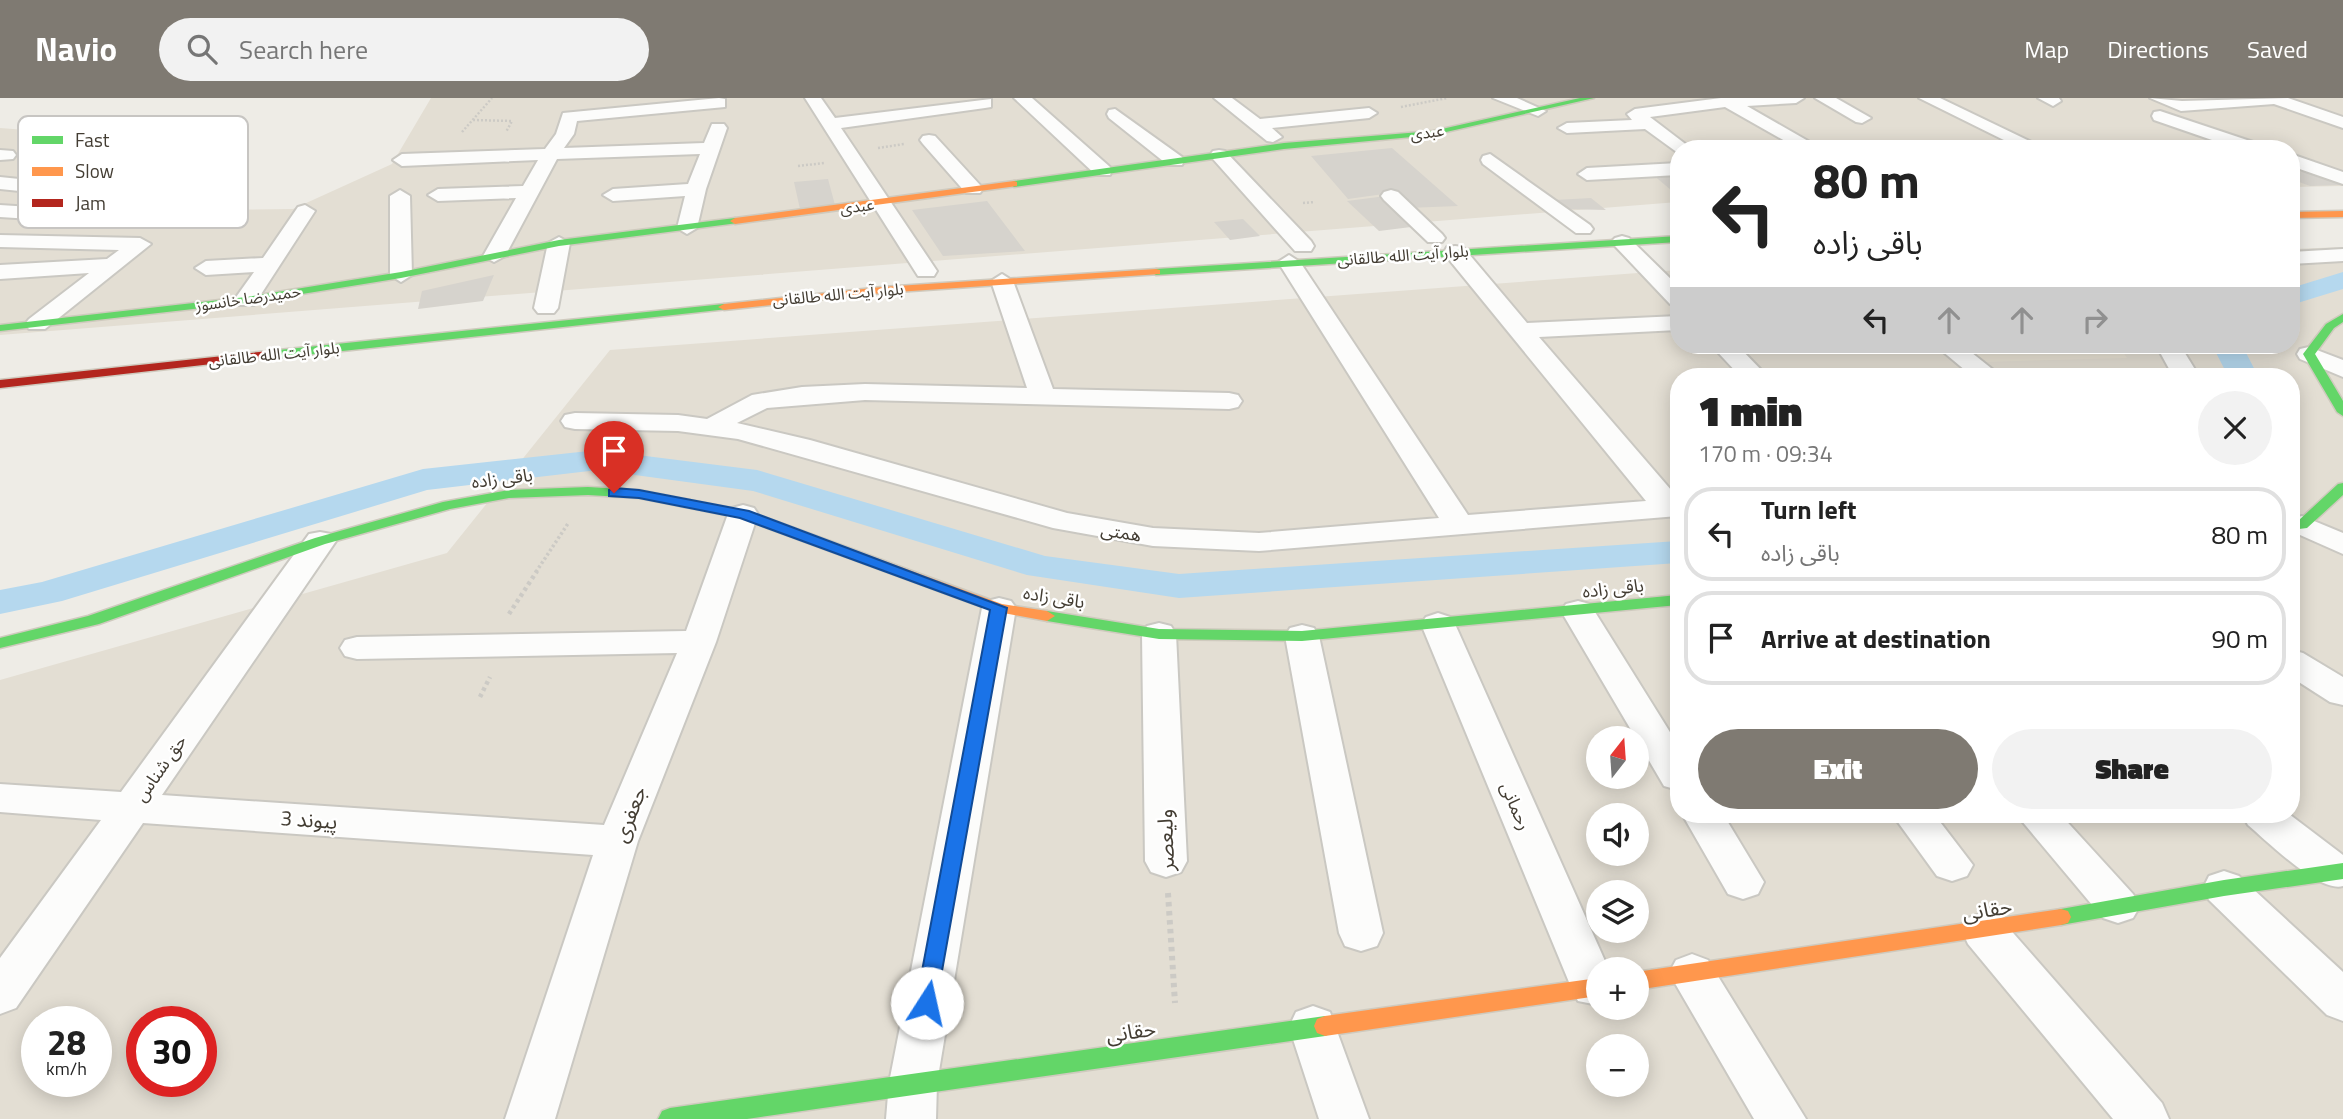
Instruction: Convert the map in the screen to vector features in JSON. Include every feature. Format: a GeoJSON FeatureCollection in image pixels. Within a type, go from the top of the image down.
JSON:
{"type":"FeatureCollection","features":[{"type":"Feature","properties":{"kind":"street"},"geometry":{"type":"LineString","coordinates":[[813,98],[926,271]]}},
{"type":"Feature","properties":{"kind":"street"},"geometry":{"type":"LineString","coordinates":[[1222,98],[1284,146]]}},
{"type":"Feature","properties":{"kind":"street"},"geometry":{"type":"LineString","coordinates":[[1501,98],[1538,111]]}},
{"type":"Feature","properties":{"kind":"street","name":"عبدی"},"geometry":{"type":"LineString","coordinates":[[494,256],[559,243],[880,203],[1284,146],[1433,133],[1590,98]]}},
{"type":"Feature","properties":{"kind":"street"},"geometry":{"type":"LineString","coordinates":[[1671,140],[1635,114],[1728,102],[1796,98]]}},
{"type":"Feature","properties":{"kind":"street"},"geometry":{"type":"LineString","coordinates":[[1823,98],[1862,118]]}},
{"type":"Feature","properties":{"kind":"street"},"geometry":{"type":"LineString","coordinates":[[1927,98],[2019,140]]}},
{"type":"Feature","properties":{"kind":"street"},"geometry":{"type":"LineString","coordinates":[[1024,99],[1046,99]]}},
{"type":"Feature","properties":{"kind":"street"},"geometry":{"type":"LineString","coordinates":[[1024,99],[1103,172]]}},
{"type":"Feature","properties":{"kind":"street"},"geometry":{"type":"LineString","coordinates":[[2159,107],[2274,99],[2343,123]]}},
{"type":"Feature","properties":{"kind":"street"},"geometry":{"type":"LineString","coordinates":[[494,256],[551,153],[565,134],[564,111],[591,114],[657,103],[718,100],[719,125],[696,189],[687,228]]}},
{"type":"Feature","properties":{"kind":"street"},"geometry":{"type":"LineString","coordinates":[[1728,102],[1797,140]]}},
{"type":"Feature","properties":{"kind":"street"},"geometry":{"type":"LineString","coordinates":[[830,124],[985,103]]}},
{"type":"Feature","properties":{"kind":"street"},"geometry":{"type":"LineString","coordinates":[[2159,107],[2235,140]]}},
{"type":"Feature","properties":{"kind":"street"},"geometry":{"type":"LineString","coordinates":[[1224,119],[1252,120],[1369,113]]}},
{"type":"Feature","properties":{"kind":"street"},"geometry":{"type":"LineString","coordinates":[[1115,114],[1175,161]]}},
{"type":"Feature","properties":{"kind":"street"},"geometry":{"type":"LineString","coordinates":[[1567,128],[1691,125]]}},
{"type":"Feature","properties":{"kind":"street"},"geometry":{"type":"LineString","coordinates":[[929,140],[973,189]]}},
{"type":"Feature","properties":{"kind":"street"},"geometry":{"type":"LineString","coordinates":[[402,160],[711,148]]}},
{"type":"Feature","properties":{"kind":"street"},"geometry":{"type":"LineString","coordinates":[[1219,155],[1296,254],[1459,525]]}},
{"type":"Feature","properties":{"kind":"street"},"geometry":{"type":"LineString","coordinates":[[1490,160],[1583,229]]}},
{"type":"Feature","properties":{"kind":"street"},"geometry":{"type":"LineString","coordinates":[[2300,163],[2343,178]]}},
{"type":"Feature","properties":{"kind":"street"},"geometry":{"type":"LineString","coordinates":[[1587,174],[1670,169]]}},
{"type":"Feature","properties":{"kind":"street"},"geometry":{"type":"LineString","coordinates":[[0,183],[18,185]]}},
{"type":"Feature","properties":{"kind":"street"},"geometry":{"type":"LineString","coordinates":[[613,195],[696,189]]}},
{"type":"Feature","properties":{"kind":"street"},"geometry":{"type":"LineString","coordinates":[[438,195],[529,192]]}},
{"type":"Feature","properties":{"kind":"street"},"geometry":{"type":"LineString","coordinates":[[400,196],[401,275]]}},
{"type":"Feature","properties":{"kind":"street"},"geometry":{"type":"LineString","coordinates":[[1391,196],[1445,245],[1670,504]]}},
{"type":"Feature","properties":{"kind":"street"},"geometry":{"type":"LineString","coordinates":[[2300,202],[2339,196]]}},
{"type":"Feature","properties":{"kind":"street"},"geometry":{"type":"LineString","coordinates":[[0,211],[18,212]]}},
{"type":"Feature","properties":{"kind":"street"},"geometry":{"type":"LineString","coordinates":[[246,300],[305,211]]}},
{"type":"Feature","properties":{"kind":"street"},"geometry":{"type":"LineString","coordinates":[[2300,216],[2341,223]]}},
{"type":"Feature","properties":{"kind":"street"},"geometry":{"type":"LineString","coordinates":[[2300,225],[2341,223]]}},
{"type":"Feature","properties":{"kind":"street","name":"بلوار آیت الله طالقانی"},"geometry":{"type":"LineString","coordinates":[[1137,256],[1296,254],[1445,245],[1583,229],[1670,224]]}},
{"type":"Feature","properties":{"kind":"street","name":"بلوار آیت الله طالقانی"},"geometry":{"type":"LineString","coordinates":[[0,384],[745,302],[1296,254],[1445,245],[1670,239]]}},
{"type":"Feature","properties":{"kind":"street"},"geometry":{"type":"LineString","coordinates":[[0,241],[140,244],[37,324]]}},
{"type":"Feature","properties":{"kind":"street"},"geometry":{"type":"LineString","coordinates":[[1622,242],[1670,291]]}},
{"type":"Feature","properties":{"kind":"street"},"geometry":{"type":"LineString","coordinates":[[546,308],[559,243]]}},
{"type":"Feature","properties":{"kind":"street","name":"حمیدرضا خانسوز"},"geometry":{"type":"LineString","coordinates":[[0,327],[246,300],[401,275],[494,256]]}},
{"type":"Feature","properties":{"kind":"street"},"geometry":{"type":"LineString","coordinates":[[2300,258],[2343,256]]}},
{"type":"Feature","properties":{"kind":"street","name":"بلوار آیت الله طالقانی"},"geometry":{"type":"LineString","coordinates":[[770,285],[1084,260]]}},
{"type":"Feature","properties":{"kind":"street"},"geometry":{"type":"LineString","coordinates":[[206,268],[270,264]]}},
{"type":"Feature","properties":{"kind":"street"},"geometry":{"type":"LineString","coordinates":[[0,272],[112,265]]}},
{"type":"Feature","properties":{"kind":"street"},"geometry":{"type":"LineString","coordinates":[[1002,281],[1043,397]]}},
{"type":"Feature","properties":{"kind":"street"},"geometry":{"type":"LineString","coordinates":[[1521,331],[1670,323]]}},
{"type":"Feature","properties":{"kind":"street"},"geometry":{"type":"LineString","coordinates":[[2309,354],[2339,325]]}},
{"type":"Feature","properties":{"kind":"street","name":"بلوار آیت الله طالقانی"},"geometry":{"type":"LineString","coordinates":[[0,368],[329,332]]}},
{"type":"Feature","properties":{"kind":"street"},"geometry":{"type":"LineString","coordinates":[[1732,354],[1746,368]]}},
{"type":"Feature","properties":{"kind":"street"},"geometry":{"type":"LineString","coordinates":[[1959,354],[1978,368]]}},
{"type":"Feature","properties":{"kind":"street"},"geometry":{"type":"LineString","coordinates":[[2309,354],[2343,369]]}},
{"type":"Feature","properties":{"kind":"street"},"geometry":{"type":"LineString","coordinates":[[2309,354],[2343,412]]}},
{"type":"Feature","properties":{"kind":"street"},"geometry":{"type":"LineString","coordinates":[[711,428],[737,411],[761,401],[802,395],[866,392],[1229,401]]}},
{"type":"Feature","properties":{"kind":"street","name":"همتی"},"geometry":{"type":"LineString","coordinates":[[575,421],[678,423],[711,428],[800,446],[1064,522],[1153,537],[1259,542],[1670,507]]}},
{"type":"Feature","properties":{"kind":"street"},"geometry":{"type":"LineString","coordinates":[[2300,523],[2343,487]]}},
{"type":"Feature","properties":{"kind":"street","name":"باقی زاده"},"geometry":{"type":"LineString","coordinates":[[0,643],[93,620],[320,541],[448,505],[509,494],[588,491],[639,494],[743,514],[999,608],[1159,634],[1302,636],[1670,601]]}},
{"type":"Feature","properties":{"kind":"street","name":"جعفری"},"geometry":{"type":"LineString","coordinates":[[530,1119],[618,841],[699,642],[743,514]]}},
{"type":"Feature","properties":{"kind":"street"},"geometry":{"type":"LineString","coordinates":[[2300,526],[2343,545]]}},
{"type":"Feature","properties":{"kind":"street","name":"حق شناس"},"geometry":{"type":"LineString","coordinates":[[0,994],[320,541]]}},
{"type":"Feature","properties":{"kind":"street"},"geometry":{"type":"LineString","coordinates":[[912,1101],[999,608]]}},
{"type":"Feature","properties":{"kind":"street"},"geometry":{"type":"LineString","coordinates":[[1578,611],[1670,763]]}},
{"type":"Feature","properties":{"kind":"street","name":"رحمانی"},"geometry":{"type":"LineString","coordinates":[[1438,624],[1586,964]]}},
{"type":"Feature","properties":{"kind":"street","name":"ولیعصر"},"geometry":{"type":"LineString","coordinates":[[1159,634],[1166,861]]}},
{"type":"Feature","properties":{"kind":"street"},"geometry":{"type":"LineString","coordinates":[[1302,636],[1361,933]]}},
{"type":"Feature","properties":{"kind":"street"},"geometry":{"type":"LineString","coordinates":[[357,648],[699,642]]}},
{"type":"Feature","properties":{"kind":"street"},"geometry":{"type":"LineString","coordinates":[[2300,667],[2343,693]]}},
{"type":"Feature","properties":{"kind":"street","name":"پیوند 3"},"geometry":{"type":"LineString","coordinates":[[0,798],[618,841]]}},
{"type":"Feature","properties":{"kind":"street"},"geometry":{"type":"LineString","coordinates":[[1707,823],[1743,882]]}},
{"type":"Feature","properties":{"kind":"street"},"geometry":{"type":"LineString","coordinates":[[1919,823],[1952,864]]}},
{"type":"Feature","properties":{"kind":"street"},"geometry":{"type":"LineString","coordinates":[[2044,823],[2118,906]]}},
{"type":"Feature","properties":{"kind":"street"},"geometry":{"type":"LineString","coordinates":[[2274,823],[2339,872]]}},
{"type":"Feature","properties":{"kind":"street","name":"حقانی"},"geometry":{"type":"LineString","coordinates":[[1649,979],[1984,932],[2224,888],[2339,872]]}},
{"type":"Feature","properties":{"kind":"street"},"geometry":{"type":"LineString","coordinates":[[2224,888],[2343,1001]]}},
{"type":"Feature","properties":{"kind":"street"},"geometry":{"type":"LineString","coordinates":[[1984,932],[2144,1119]]}},
{"type":"Feature","properties":{"kind":"street"},"geometry":{"type":"LineString","coordinates":[[1692,973],[1781,1119]]}},
{"type":"Feature","properties":{"kind":"street","name":"حقانی"},"geometry":{"type":"LineString","coordinates":[[670,1119],[912,1101],[1178,1046],[1586,988]]}},
{"type":"Feature","properties":{"kind":"street"},"geometry":{"type":"LineString","coordinates":[[1313,1027],[1344,1119]]}},
{"type":"Feature","properties":{"kind":"path"},"geometry":{"type":"LineString","coordinates":[[462,132],[492,98]]}},
{"type":"Feature","properties":{"kind":"path"},"geometry":{"type":"LineString","coordinates":[[1390,110],[1447,98]]}},
{"type":"Feature","properties":{"kind":"path"},"geometry":{"type":"LineString","coordinates":[[848,152],[929,140]]}},
{"type":"Feature","properties":{"kind":"path"},"geometry":{"type":"LineString","coordinates":[[489,646],[588,491]]}},
{"type":"Feature","properties":{"kind":"path","name":"ولیعصر"},"geometry":{"type":"LineString","coordinates":[[1166,861],[1178,1046]]}},
{"type":"Feature","properties":{"kind":"shaded area"},"geometry":{"type":"Polygon","coordinates":[[[431,98],[2343,98],[2343,186],[2300,187],[2300,140],[1670,140],[1670,203],[0,335],[0,128],[18,129],[18,228],[248,228],[248,210],[293,209],[392,164],[431,98]]]}},
{"type":"Feature","properties":{"kind":"shaded area"},"geometry":{"type":"Polygon","coordinates":[[[2343,247],[2343,1119],[0,1119],[0,680],[447,553],[610,350],[1670,271],[1670,354],[2300,354],[2300,249],[2343,247]]]}},
{"type":"Feature","properties":{"kind":"shaded area"},"geometry":{"type":"Polygon","coordinates":[[[1971,354],[2124,354],[2127,358],[1982,362],[1971,354]]]}},
{"type":"Feature","properties":{"kind":"building"},"geometry":{"type":"Polygon","coordinates":[[[1392,148],[1458,206],[1407,208],[1391,193],[1348,199],[1311,156],[1392,148]]]}},
{"type":"Feature","properties":{"kind":"building"},"geometry":{"type":"Polygon","coordinates":[[[2312,171],[2339,180],[2339,185],[2310,186],[2300,182],[2300,172],[2312,171]]]}},
{"type":"Feature","properties":{"kind":"building"},"geometry":{"type":"Polygon","coordinates":[[[1670,173],[1670,189],[1652,174],[1670,173]]]}},
{"type":"Feature","properties":{"kind":"building"},"geometry":{"type":"Polygon","coordinates":[[[828,179],[835,205],[800,209],[794,182],[828,179]]]}},
{"type":"Feature","properties":{"kind":"building"},"geometry":{"type":"Polygon","coordinates":[[[1386,196],[1419,226],[1379,231],[1347,201],[1386,196]]]}},
{"type":"Feature","properties":{"kind":"building"},"geometry":{"type":"Polygon","coordinates":[[[1591,198],[1606,210],[1565,209],[1554,200],[1591,198]]]}},
{"type":"Feature","properties":{"kind":"building"},"geometry":{"type":"Polygon","coordinates":[[[987,201],[1025,251],[943,256],[912,210],[987,201]]]}},
{"type":"Feature","properties":{"kind":"building"},"geometry":{"type":"Polygon","coordinates":[[[1243,219],[1260,236],[1230,240],[1214,222],[1243,219]]]}},
{"type":"Feature","properties":{"kind":"building"},"geometry":{"type":"Polygon","coordinates":[[[494,275],[483,301],[418,309],[422,291],[494,275]]]}},
{"type":"Feature","properties":{"kind":"waterway"},"geometry":{"type":"LineString","coordinates":[[2300,294],[2343,280]]}},
{"type":"Feature","properties":{"kind":"waterway"},"geometry":{"type":"LineString","coordinates":[[2232,354],[2239,368]]}},
{"type":"Feature","properties":{"kind":"waterway"},"geometry":{"type":"LineString","coordinates":[[0,602],[48,593],[423,480],[598,460],[757,481],[1041,567],[1179,586],[1670,553]]}},
{"type":"Feature","properties":{"kind":"traffic: fast"},"geometry":{"type":"LineString","coordinates":[[1014,184],[1284,146],[1433,133],[1590,98]]}},
{"type":"Feature","properties":{"kind":"traffic: fast"},"geometry":{"type":"LineString","coordinates":[[0,328],[246,300],[401,275],[559,243],[735,221]]}},
{"type":"Feature","properties":{"kind":"traffic: fast"},"geometry":{"type":"LineString","coordinates":[[1156,272],[1670,240]]}},
{"type":"Feature","properties":{"kind":"traffic: fast"},"geometry":{"type":"LineString","coordinates":[[269,355],[724,307]]}},
{"type":"Feature","properties":{"kind":"traffic: fast"},"geometry":{"type":"LineString","coordinates":[[2343,317],[2330,326],[2309,354],[2343,412]]}},
{"type":"Feature","properties":{"kind":"traffic: fast"},"geometry":{"type":"LineString","coordinates":[[2300,525],[2343,487]]}},
{"type":"Feature","properties":{"kind":"traffic: fast"},"geometry":{"type":"LineString","coordinates":[[0,643],[93,620],[320,541],[448,505],[509,494],[588,491],[639,494],[685,503]]}},
{"type":"Feature","properties":{"kind":"traffic: fast"},"geometry":{"type":"LineString","coordinates":[[1047,616],[1159,634],[1302,636],[1670,601]]}},
{"type":"Feature","properties":{"kind":"traffic: fast"},"geometry":{"type":"LineString","coordinates":[[2061,917],[2224,888],[2343,871]]}},
{"type":"Feature","properties":{"kind":"traffic: fast"},"geometry":{"type":"LineString","coordinates":[[670,1119],[1325,1026]]}},
{"type":"Feature","properties":{"kind":"traffic: slow"},"geometry":{"type":"LineString","coordinates":[[735,221],[1014,184]]}},
{"type":"Feature","properties":{"kind":"traffic: slow"},"geometry":{"type":"LineString","coordinates":[[2300,215],[2343,214]]}},
{"type":"Feature","properties":{"kind":"traffic: slow"},"geometry":{"type":"LineString","coordinates":[[724,307],[882,290],[1156,272]]}},
{"type":"Feature","properties":{"kind":"traffic: slow"},"geometry":{"type":"LineString","coordinates":[[685,503],[743,514],[999,608],[1047,616]]}},
{"type":"Feature","properties":{"kind":"traffic: slow"},"geometry":{"type":"LineString","coordinates":[[1649,979],[2061,917]]}},
{"type":"Feature","properties":{"kind":"traffic: slow"},"geometry":{"type":"LineString","coordinates":[[1325,1026],[1586,989]]}},
{"type":"Feature","properties":{"kind":"traffic: jam"},"geometry":{"type":"LineString","coordinates":[[0,384],[269,355]]}},
{"type":"Feature","properties":{"kind":"route"},"geometry":{"type":"LineString","coordinates":[[614,493],[639,494],[743,514],[999,608],[927,1003]]}}]}
